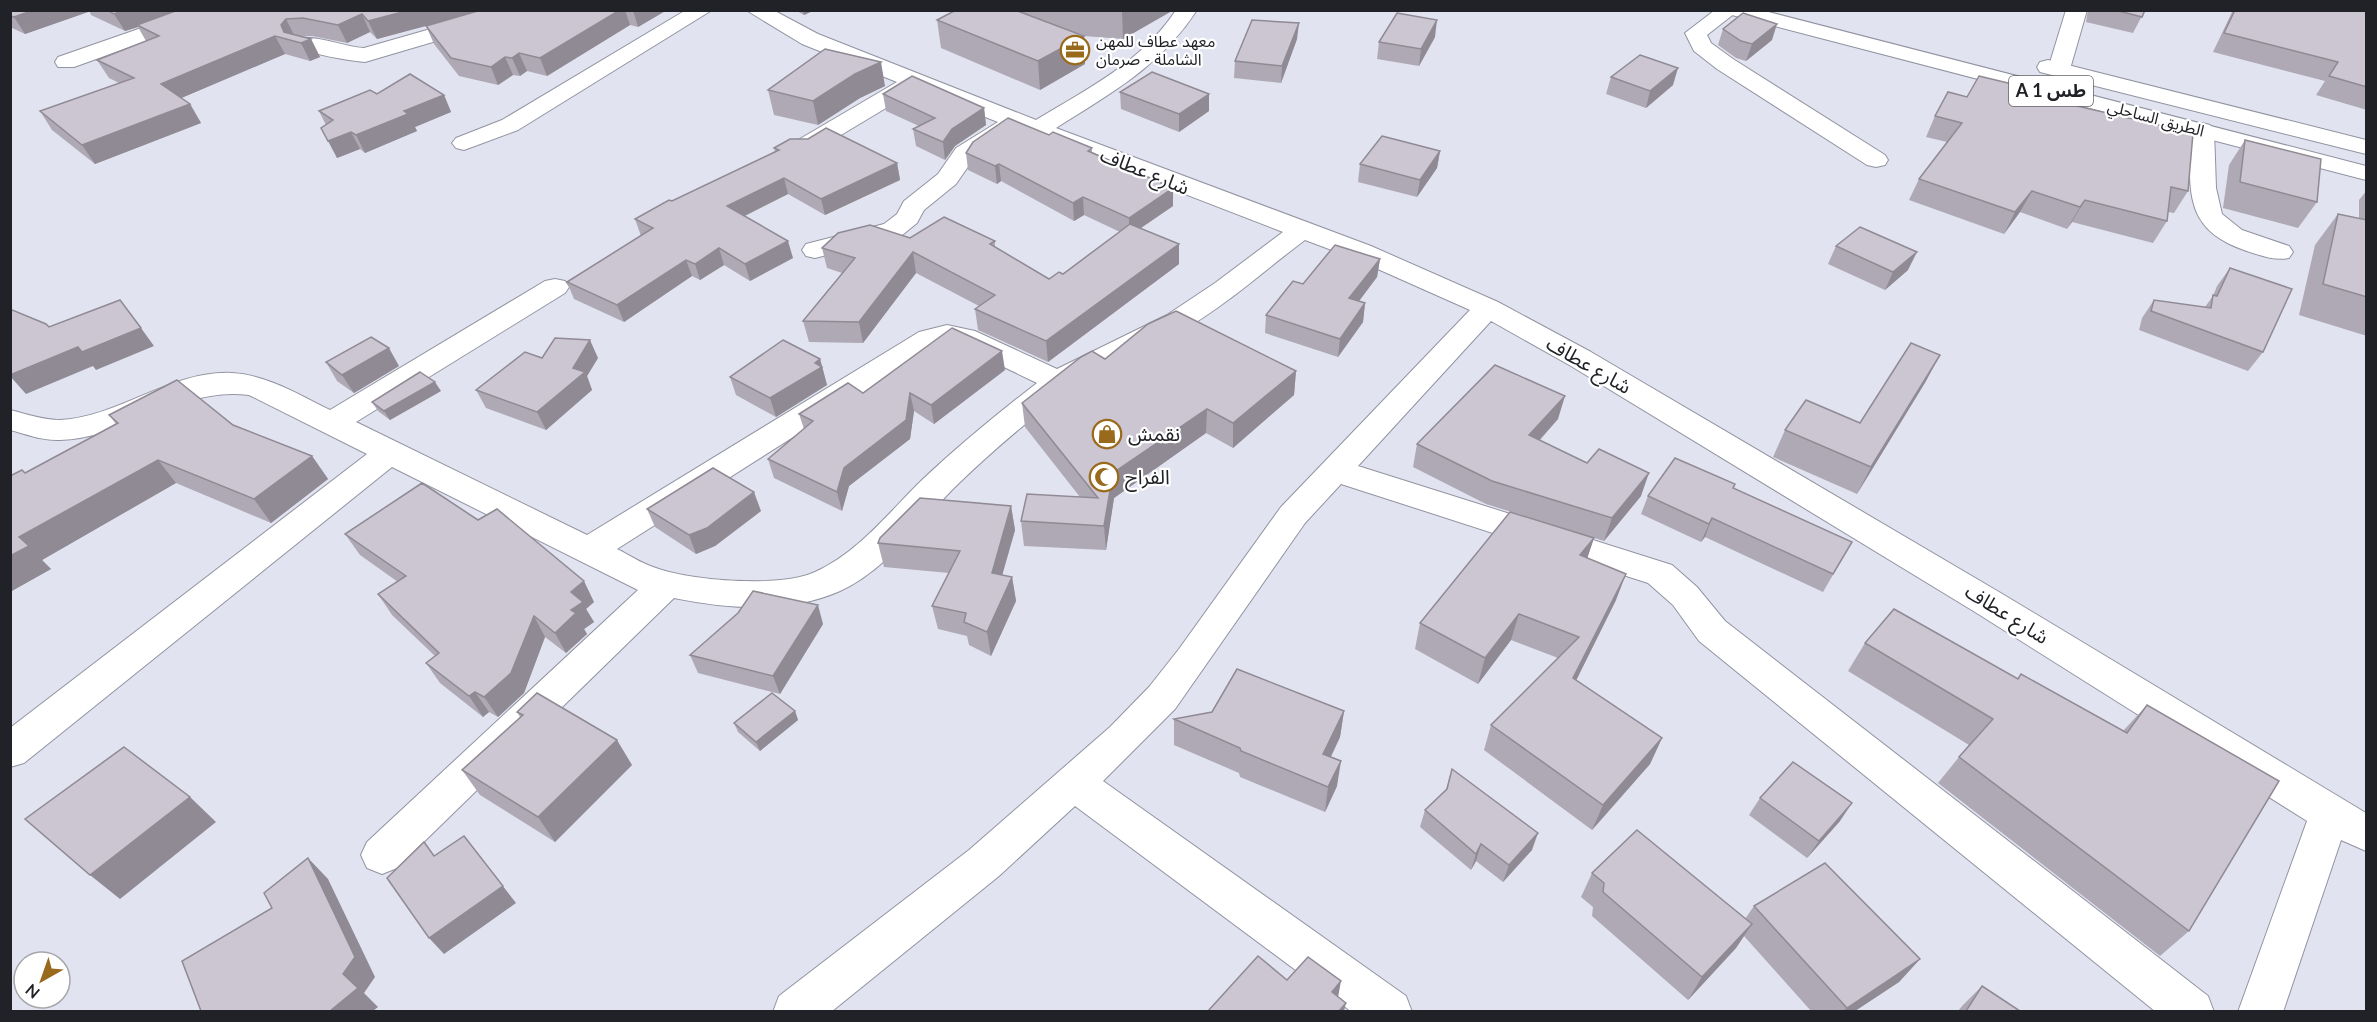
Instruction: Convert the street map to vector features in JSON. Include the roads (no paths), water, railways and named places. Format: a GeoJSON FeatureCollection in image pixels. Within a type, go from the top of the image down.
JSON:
{"type":"FeatureCollection","features":[{"type":"Feature","properties":{"kind":"main road"},"geometry":{"type":"LineString","coordinates":[[66,62],[214,10]]}},
{"type":"Feature","properties":{"kind":"main road"},"geometry":{"type":"LineString","coordinates":[[303,44],[346,54],[365,55],[521,10]]}},
{"type":"Feature","properties":{"kind":"main road"},"geometry":{"type":"LineString","coordinates":[[464,143],[510,125],[702,10]]}},
{"type":"Feature","properties":{"kind":"main road","name":"شارع عطاف"},"geometry":{"type":"LineString","coordinates":[[756,10],[810,39],[1362,252],[1488,308],[1591,365],[1987,602],[2330,814],[2367,833]]}},
{"type":"Feature","properties":{"kind":"main road"},"geometry":{"type":"LineString","coordinates":[[815,250],[860,236],[892,230],[909,218],[913,206],[947,179],[965,153],[1028,124],[1159,48],[1178,27],[1187,10]]}},
{"type":"Feature","properties":{"kind":"main road"},"geometry":{"type":"LineString","coordinates":[[1729,10],[1696,33],[1702,46],[1725,64],[1876,160]]}},
{"type":"Feature","properties":{"kind":"main road","name":"الطريق الساحلي"},"geometry":{"type":"LineString","coordinates":[[1735,10],[2367,173]]}},
{"type":"Feature","properties":{"kind":"main road"},"geometry":{"type":"LineString","coordinates":[[2059,69],[2077,10]]}},
{"type":"Feature","properties":{"kind":"main road","name":"الطريق الساحلي"},"geometry":{"type":"LineString","coordinates":[[2027,61],[2367,147]]}},
{"type":"Feature","properties":{"kind":"main road"},"geometry":{"type":"LineString","coordinates":[[802,148],[915,81]]}},
{"type":"Feature","properties":{"kind":"main road"},"geometry":{"type":"LineString","coordinates":[[2202,130],[2205,205],[2210,217],[2239,238],[2280,252]]}},
{"type":"Feature","properties":{"kind":"main road"},"geometry":{"type":"LineString","coordinates":[[2326,136],[2326,162]]}},
{"type":"Feature","properties":{"kind":"main road"},"geometry":{"type":"LineString","coordinates":[[10,420],[44,428],[74,429],[208,384],[237,381],[256,386],[646,579],[685,588],[770,594],[802,590],[828,581],[873,550],[931,490],[1059,382],[1105,354],[1179,319],[1302,230]]}},
{"type":"Feature","properties":{"kind":"main road"},"geometry":{"type":"LineString","coordinates":[[332,423],[555,287]]}},
{"type":"Feature","properties":{"kind":"main road"},"geometry":{"type":"LineString","coordinates":[[795,1011],[984,863],[1124,738],[1162,698],[1293,515],[1488,308]]}},
{"type":"Feature","properties":{"kind":"main road"},"geometry":{"type":"LineString","coordinates":[[588,551],[929,338],[947,334],[965,337],[1059,382]]}},
{"type":"Feature","properties":{"kind":"main road"},"geometry":{"type":"LineString","coordinates":[[10,751],[390,452]]}},
{"type":"Feature","properties":{"kind":"main road"},"geometry":{"type":"LineString","coordinates":[[1334,470],[1660,574],[1685,596],[1712,631],[2192,1011]]}},
{"type":"Feature","properties":{"kind":"main road"},"geometry":{"type":"LineString","coordinates":[[382,855],[667,584]]}},
{"type":"Feature","properties":{"kind":"main road"},"geometry":{"type":"LineString","coordinates":[[1073,782],[1390,1011]]}},
{"type":"Feature","properties":{"kind":"main road"},"geometry":{"type":"LineString","coordinates":[[2260,1011],[2330,814]]}},
{"type":"Feature","properties":{"kind":"place","name":"معهد عطاف للمهن الشاملة - صرمان"},"geometry":{"type":"Point","coordinates":[1075,50]}},
{"type":"Feature","properties":{"kind":"place","name":"نقمش"},"geometry":{"type":"Point","coordinates":[1107,434]}},
{"type":"Feature","properties":{"kind":"place","name":"الفراح"},"geometry":{"type":"Point","coordinates":[1104,477]}}]}
